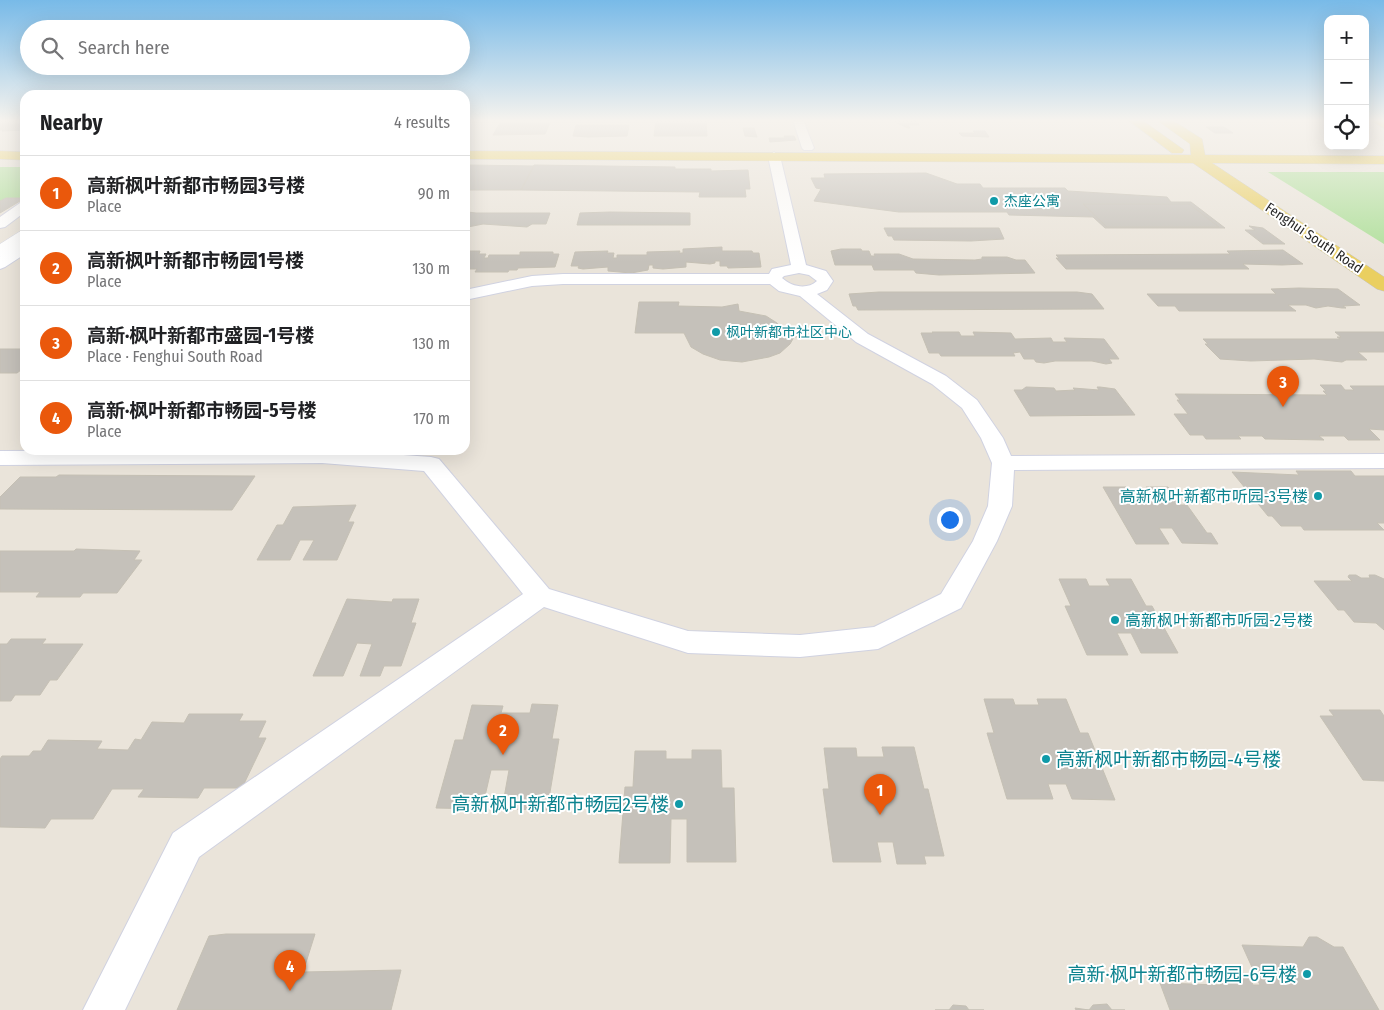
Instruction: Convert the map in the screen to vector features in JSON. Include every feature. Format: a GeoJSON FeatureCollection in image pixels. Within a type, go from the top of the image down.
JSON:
{"type":"FeatureCollection","features":[{"type":"Feature","properties":{"kind":"main road","name":"Fenghui South Road"},"geometry":{"type":"LineString","coordinates":[[1215,167],[1384,285]]}},
{"type":"Feature","properties":{"kind":"main road"},"geometry":{"type":"LineString","coordinates":[[0,241],[20,228]]}},
{"type":"Feature","properties":{"kind":"main road"},"geometry":{"type":"LineString","coordinates":[[0,252],[20,239]]}},
{"type":"Feature","properties":{"kind":"street"},"geometry":{"type":"LineString","coordinates":[[343,455],[431,464],[540,596],[688,642],[800,646],[878,638],[951,601],[984,542],[1000,506],[1003,463],[992,438],[970,404],[940,380],[862,338],[831,315],[801,279],[776,167]]}},
{"type":"Feature","properties":{"kind":"street"},"geometry":{"type":"LineString","coordinates":[[0,224],[20,210]]}},
{"type":"Feature","properties":{"kind":"street"},"geometry":{"type":"LineString","coordinates":[[0,264],[20,250]]}},
{"type":"Feature","properties":{"kind":"street"},"geometry":{"type":"LineString","coordinates":[[774,280],[778,272],[801,279]]}},
{"type":"Feature","properties":{"kind":"street"},"geometry":{"type":"LineString","coordinates":[[470,294],[532,281],[774,280],[782,287],[801,279]]}},
{"type":"Feature","properties":{"kind":"street"},"geometry":{"type":"LineString","coordinates":[[0,458],[194,455]]}},
{"type":"Feature","properties":{"kind":"street"},"geometry":{"type":"LineString","coordinates":[[1003,463],[1384,461]]}},
{"type":"Feature","properties":{"kind":"street"},"geometry":{"type":"LineString","coordinates":[[104,1010],[186,845],[540,596]]}},
{"type":"Feature","properties":{"kind":"green space"},"geometry":{"type":"Polygon","coordinates":[[[0,167],[20,167],[20,199],[0,212],[0,167]]]}},
{"type":"Feature","properties":{"kind":"green space"},"geometry":{"type":"Polygon","coordinates":[[[1268,172],[1384,172],[1384,244],[1268,172]]]}},
{"type":"Feature","properties":{"kind":"building"},"geometry":{"type":"Polygon","coordinates":[[[470,167],[533,167],[521,190],[470,190],[470,167]]]}},
{"type":"Feature","properties":{"kind":"building"},"geometry":{"type":"Polygon","coordinates":[[[533,167],[675,167],[675,169],[711,169],[711,171],[748,170],[750,189],[745,189],[746,197],[699,197],[700,192],[521,190],[533,167]]]}},
{"type":"Feature","properties":{"kind":"building","name":"杰座公寓"},"geometry":{"type":"Polygon","coordinates":[[[926,173],[957,184],[980,184],[983,188],[1065,188],[1068,191],[1167,197],[1171,202],[1191,202],[1225,228],[1105,228],[1093,217],[1009,215],[1007,212],[899,212],[814,201],[821,189],[816,188],[811,178],[825,178],[824,174],[926,173]]]}},
{"type":"Feature","properties":{"kind":"building"},"geometry":{"type":"Polygon","coordinates":[[[6,198],[20,198],[20,201],[0,213],[0,201],[6,198]]]}},
{"type":"Feature","properties":{"kind":"building"},"geometry":{"type":"Polygon","coordinates":[[[1083,204],[1189,204],[1219,227],[1107,227],[1083,204]]]}},
{"type":"Feature","properties":{"kind":"building"},"geometry":{"type":"Polygon","coordinates":[[[470,212],[550,213],[546,224],[532,224],[527,227],[483,224],[470,227],[470,212]]]}},
{"type":"Feature","properties":{"kind":"building"},"geometry":{"type":"Polygon","coordinates":[[[580,213],[690,213],[690,225],[577,225],[580,213]]]}},
{"type":"Feature","properties":{"kind":"building"},"geometry":{"type":"Polygon","coordinates":[[[1249,226],[1263,228],[1285,244],[1263,244],[1245,230],[1255,230],[1249,226]]]}},
{"type":"Feature","properties":{"kind":"building"},"geometry":{"type":"Polygon","coordinates":[[[884,228],[999,228],[1004,239],[971,241],[894,240],[892,236],[888,236],[884,228]]]}},
{"type":"Feature","properties":{"kind":"building"},"geometry":{"type":"Polygon","coordinates":[[[722,247],[722,251],[752,251],[753,253],[759,253],[761,267],[728,268],[727,266],[720,266],[720,261],[710,264],[686,262],[686,267],[663,269],[653,268],[653,265],[649,265],[648,270],[631,273],[608,271],[608,267],[583,269],[578,268],[579,266],[571,266],[575,252],[608,251],[607,253],[614,253],[613,258],[617,258],[617,255],[647,255],[647,252],[680,251],[679,253],[683,253],[683,249],[722,247]]]}},
{"type":"Feature","properties":{"kind":"building"},"geometry":{"type":"Polygon","coordinates":[[[861,249],[862,251],[869,251],[871,256],[875,256],[874,254],[899,254],[913,259],[975,260],[982,259],[982,257],[1007,257],[1025,260],[1035,273],[939,275],[916,273],[914,270],[874,270],[872,265],[835,265],[831,251],[861,249]]]}},
{"type":"Feature","properties":{"kind":"building"},"geometry":{"type":"Polygon","coordinates":[[[1283,250],[1303,264],[1243,264],[1249,269],[1066,269],[1056,258],[1059,258],[1056,255],[1230,254],[1227,251],[1283,250]]]}},
{"type":"Feature","properties":{"kind":"building"},"geometry":{"type":"Polygon","coordinates":[[[470,251],[480,251],[479,254],[486,254],[484,258],[488,258],[489,255],[520,255],[520,252],[553,252],[553,254],[559,254],[555,267],[518,268],[508,272],[475,272],[477,269],[470,269],[470,251]]]}},
{"type":"Feature","properties":{"kind":"building"},"geometry":{"type":"Polygon","coordinates":[[[1271,289],[1338,289],[1360,305],[1343,306],[1346,308],[1328,306],[1316,308],[1306,305],[1288,305],[1296,311],[1179,311],[1175,306],[1158,306],[1147,294],[1276,294],[1271,289]]]}},
{"type":"Feature","properties":{"kind":"building"},"geometry":{"type":"Polygon","coordinates":[[[879,292],[1077,292],[1092,294],[1104,309],[858,310],[856,306],[853,306],[849,294],[879,292]]]}},
{"type":"Feature","properties":{"kind":"building","name":"枫叶新都市社区中心"},"geometry":{"type":"Polygon","coordinates":[[[639,302],[679,302],[678,306],[722,307],[738,304],[739,311],[766,316],[777,323],[782,331],[796,330],[798,337],[794,337],[790,344],[780,353],[769,357],[742,362],[720,360],[691,347],[684,333],[635,333],[639,302]]]}},
{"type":"Feature","properties":{"kind":"building"},"geometry":{"type":"Polygon","coordinates":[[[959,332],[961,336],[975,336],[973,332],[1011,333],[1015,339],[1051,338],[1053,342],[1067,342],[1064,338],[1104,339],[1119,359],[1109,359],[1112,363],[1106,364],[1092,361],[1055,361],[1044,363],[1036,362],[1034,359],[1024,359],[1020,352],[1013,353],[1015,356],[941,356],[939,353],[929,353],[921,333],[959,332]]]}},
{"type":"Feature","properties":{"kind":"building"},"geometry":{"type":"Polygon","coordinates":[[[1335,332],[1384,332],[1384,352],[1358,352],[1367,360],[1346,360],[1342,362],[1314,359],[1251,361],[1220,359],[1205,344],[1208,344],[1203,339],[1340,339],[1337,337],[1341,337],[1335,332]]]}},
{"type":"Feature","properties":{"kind":"building"},"geometry":{"type":"Polygon","coordinates":[[[0,349],[20,349],[20,371],[17,373],[0,373],[0,349]]]}},
{"type":"Feature","properties":{"kind":"building"},"geometry":{"type":"Polygon","coordinates":[[[1320,385],[1341,385],[1345,390],[1354,390],[1350,386],[1384,386],[1384,430],[1369,429],[1380,440],[1348,440],[1344,436],[1319,436],[1324,440],[1265,439],[1262,436],[1238,436],[1241,439],[1206,439],[1203,435],[1190,435],[1174,414],[1188,414],[1177,400],[1180,400],[1175,394],[1327,395],[1320,385]]]}},
{"type":"Feature","properties":{"kind":"building"},"geometry":{"type":"Polygon","coordinates":[[[1026,387],[1054,388],[1056,391],[1075,390],[1073,388],[1099,390],[1097,387],[1115,389],[1135,415],[1030,416],[1014,390],[1022,390],[1026,387]]]}},
{"type":"Feature","properties":{"kind":"building","name":"高新枫叶新都市听园-3号楼"},"geometry":{"type":"Polygon","coordinates":[[[1296,471],[1351,471],[1355,476],[1384,476],[1384,523],[1377,523],[1384,530],[1304,530],[1301,526],[1281,526],[1272,516],[1268,516],[1232,472],[1299,475],[1296,471]]]}},
{"type":"Feature","properties":{"kind":"building"},"geometry":{"type":"Polygon","coordinates":[[[59,475],[255,476],[232,510],[0,509],[0,497],[20,477],[56,477],[59,475]]]}},
{"type":"Feature","properties":{"kind":"building"},"geometry":{"type":"Polygon","coordinates":[[[1103,487],[1126,487],[1128,491],[1149,491],[1146,487],[1168,487],[1181,505],[1187,505],[1207,533],[1211,533],[1218,544],[1182,543],[1172,528],[1159,528],[1169,544],[1136,544],[1103,487]]]}},
{"type":"Feature","properties":{"kind":"building"},"geometry":{"type":"Polygon","coordinates":[[[356,505],[348,522],[354,522],[337,560],[303,560],[314,540],[300,540],[290,560],[257,560],[277,525],[283,525],[293,507],[356,505]]]}},
{"type":"Feature","properties":{"kind":"building"},"geometry":{"type":"Polygon","coordinates":[[[76,549],[140,551],[134,560],[142,560],[117,593],[83,593],[80,597],[36,597],[40,592],[0,592],[0,551],[74,551],[76,549]]]}},
{"type":"Feature","properties":{"kind":"building"},"geometry":{"type":"Polygon","coordinates":[[[1349,575],[1370,578],[1369,575],[1375,575],[1384,579],[1384,630],[1376,623],[1354,622],[1344,610],[1338,610],[1314,581],[1352,581],[1348,577],[1349,575]]]}},
{"type":"Feature","properties":{"kind":"building","name":"高新枫叶新都市听园-2号楼"},"geometry":{"type":"Polygon","coordinates":[[[1059,579],[1086,579],[1089,586],[1110,586],[1106,579],[1131,579],[1146,606],[1152,606],[1178,653],[1141,653],[1131,633],[1117,633],[1128,655],[1087,655],[1065,606],[1071,606],[1059,579]]]}},
{"type":"Feature","properties":{"kind":"building"},"geometry":{"type":"Polygon","coordinates":[[[347,599],[392,602],[393,599],[419,599],[411,623],[416,623],[401,666],[384,666],[380,676],[360,676],[372,644],[357,643],[343,676],[313,676],[347,599]]]}},
{"type":"Feature","properties":{"kind":"building"},"geometry":{"type":"Polygon","coordinates":[[[11,639],[46,639],[42,644],[83,644],[57,680],[50,680],[40,695],[15,695],[11,701],[0,701],[0,644],[7,644],[11,639]]]}},
{"type":"Feature","properties":{"kind":"building","name":"高新枫叶新都市畅园-4号楼"},"geometry":{"type":"Polygon","coordinates":[[[984,699],[1013,699],[1015,705],[1039,705],[1037,699],[1066,699],[1080,733],[1088,733],[1115,800],[1072,799],[1066,784],[1048,784],[1053,799],[1007,799],[987,733],[994,733],[984,699]]]}},
{"type":"Feature","properties":{"kind":"building"},"geometry":{"type":"Polygon","coordinates":[[[532,704],[558,705],[552,739],[559,739],[547,810],[502,809],[509,770],[491,770],[482,809],[436,808],[455,740],[463,740],[472,705],[503,706],[501,713],[530,713],[532,704]]]}},
{"type":"Feature","properties":{"kind":"building"},"geometry":{"type":"Polygon","coordinates":[[[1329,710],[1380,710],[1384,716],[1384,781],[1363,780],[1320,716],[1334,716],[1329,710]]]}},
{"type":"Feature","properties":{"kind":"building"},"geometry":{"type":"Polygon","coordinates":[[[189,714],[243,714],[239,721],[266,721],[258,738],[266,738],[242,788],[204,788],[198,798],[138,797],[144,789],[112,789],[93,819],[51,819],[45,828],[0,827],[0,759],[2,756],[29,756],[33,751],[41,751],[48,740],[102,741],[97,749],[128,750],[135,739],[141,740],[152,722],[184,723],[189,714]]]}},
{"type":"Feature","properties":{"kind":"building"},"geometry":{"type":"Polygon","coordinates":[[[882,747],[914,747],[924,789],[928,789],[944,856],[924,856],[926,864],[897,864],[893,842],[877,842],[881,862],[833,862],[823,789],[829,789],[824,748],[856,748],[857,757],[884,757],[882,747]]]}},
{"type":"Feature","properties":{"kind":"building","name":"高新枫叶新都市畅园2号楼"},"geometry":{"type":"Polygon","coordinates":[[[692,750],[721,750],[722,788],[734,788],[736,862],[687,862],[687,819],[671,819],[670,863],[619,863],[625,787],[633,787],[635,751],[666,751],[666,759],[692,759],[692,750]]]}},
{"type":"Feature","properties":{"kind":"building"},"geometry":{"type":"Polygon","coordinates":[[[226,934],[315,934],[303,972],[401,970],[391,1010],[177,1010],[209,936],[226,934]]]}},
{"type":"Feature","properties":{"kind":"building","name":"高新·枫叶新都市畅园-6号楼"},"geometry":{"type":"Polygon","coordinates":[[[1309,937],[1317,937],[1334,947],[1343,947],[1379,1010],[1170,1010],[1160,983],[1221,985],[1218,977],[1229,977],[1229,972],[1235,972],[1243,977],[1249,976],[1253,985],[1260,985],[1242,945],[1303,947],[1309,937]]]}},
{"type":"Feature","properties":{"kind":"building","name":"高新·枫叶新都市畅园-6号楼"},"geometry":{"type":"Polygon","coordinates":[[[1107,1004],[1112,1010],[1089,1010],[1093,1005],[1107,1004]]]}},
{"type":"Feature","properties":{"kind":"building"},"geometry":{"type":"Polygon","coordinates":[[[953,1005],[966,1006],[969,1010],[949,1010],[953,1005]]]}},
{"type":"Feature","properties":{"kind":"place","name":"杰座公寓"},"geometry":{"type":"Point","coordinates":[994,201]}},
{"type":"Feature","properties":{"kind":"place","name":"枫叶新都市社区中心"},"geometry":{"type":"Point","coordinates":[716,332]}},
{"type":"Feature","properties":{"kind":"place","name":"高新·枫叶新都市盛园-1号楼"},"geometry":{"type":"Point","coordinates":[1283,407]}},
{"type":"Feature","properties":{"kind":"place","name":"高新枫叶新都市听园-3号楼"},"geometry":{"type":"Point","coordinates":[1318,496]}},
{"type":"Feature","properties":{"kind":"place","name":"高新枫叶新都市听园-2号楼"},"geometry":{"type":"Point","coordinates":[1115,620]}},
{"type":"Feature","properties":{"kind":"place","name":"高新枫叶新都市畅园1号楼"},"geometry":{"type":"Point","coordinates":[503,755]}},
{"type":"Feature","properties":{"kind":"place","name":"高新枫叶新都市畅园-4号楼"},"geometry":{"type":"Point","coordinates":[1046,759]}},
{"type":"Feature","properties":{"kind":"place","name":"高新枫叶新都市畅园2号楼"},"geometry":{"type":"Point","coordinates":[679,804]}},
{"type":"Feature","properties":{"kind":"place","name":"高新枫叶新都市畅园3号楼"},"geometry":{"type":"Point","coordinates":[880,815]}},
{"type":"Feature","properties":{"kind":"place","name":"高新·枫叶新都市畅园-6号楼"},"geometry":{"type":"Point","coordinates":[1307,974]}},
{"type":"Feature","properties":{"kind":"place","name":"高新·枫叶新都市畅园-5号楼"},"geometry":{"type":"Point","coordinates":[290,991]}}]}
